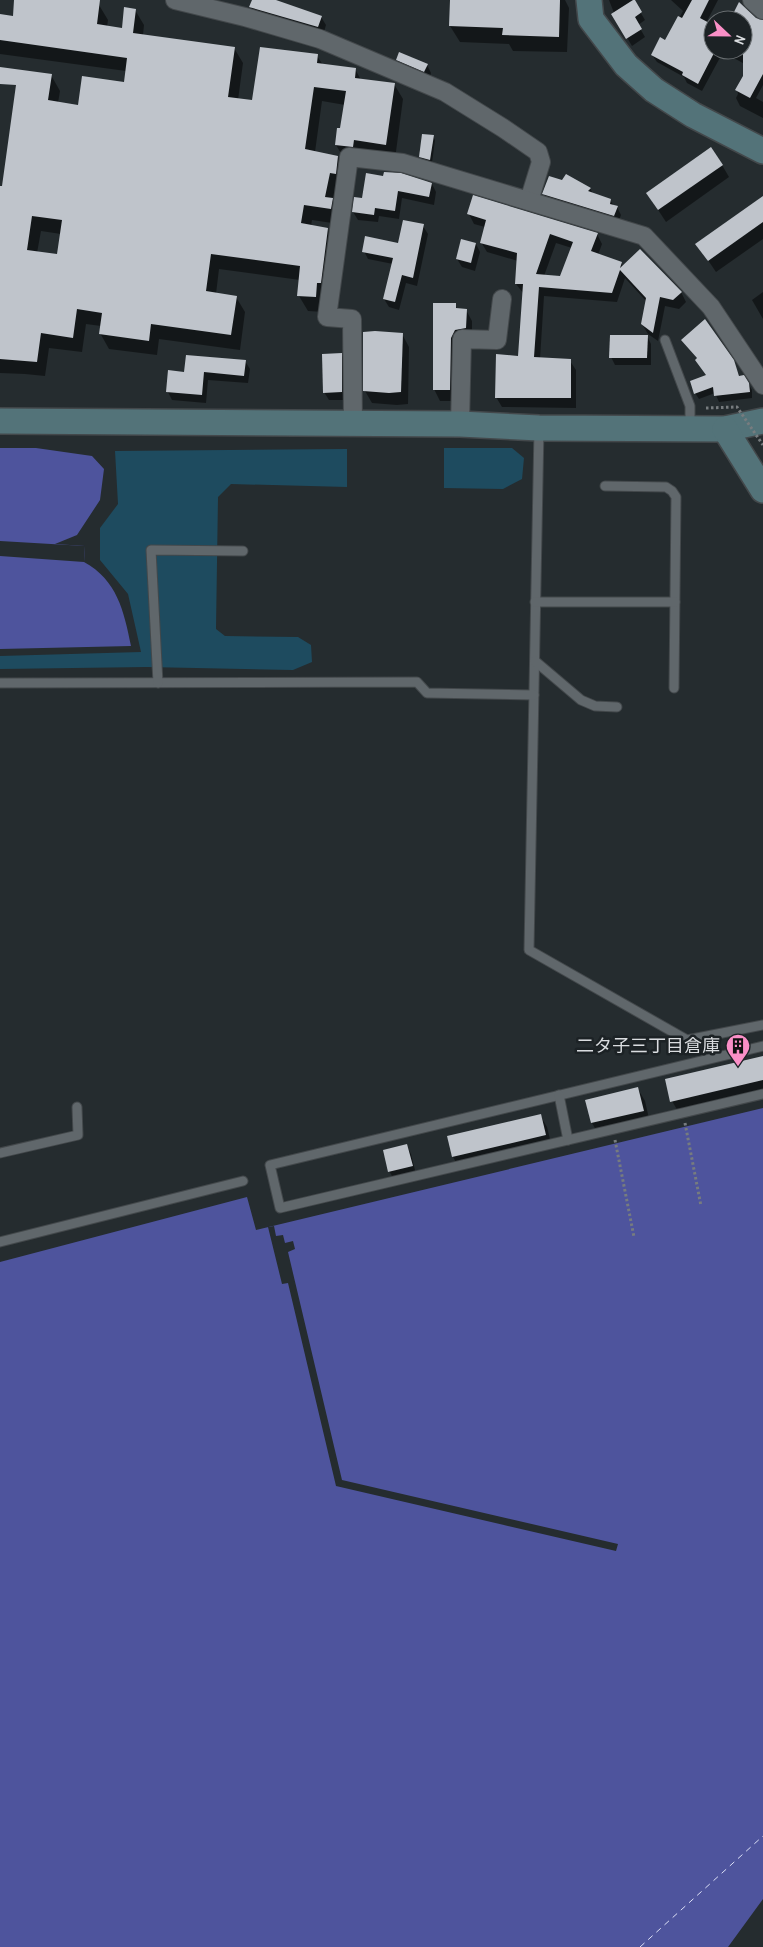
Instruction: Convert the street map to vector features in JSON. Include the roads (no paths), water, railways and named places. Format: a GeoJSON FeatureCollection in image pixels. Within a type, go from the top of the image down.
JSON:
{"type":"FeatureCollection","features":[{"type":"Feature","properties":{"kind":"street"},"geometry":{"type":"LineString","coordinates":[[175,0],[245,17],[320,39],[445,92],[538,152],[540,162],[529,201]]}},
{"type":"Feature","properties":{"kind":"street"},"geometry":{"type":"LineString","coordinates":[[589,0],[591,20],[626,65],[654,90],[693,115],[763,151]]}},
{"type":"Feature","properties":{"kind":"street"},"geometry":{"type":"LineString","coordinates":[[752,0],[763,10]]}},
{"type":"Feature","properties":{"kind":"street"},"geometry":{"type":"LineString","coordinates":[[353,424],[352,319],[327,317],[349,158],[403,163],[644,236],[711,307],[763,385]]}},
{"type":"Feature","properties":{"kind":"street"},"geometry":{"type":"LineString","coordinates":[[460,424],[462,339],[497,340],[502,299]]}},
{"type":"Feature","properties":{"kind":"street"},"geometry":{"type":"LineString","coordinates":[[0,421],[460,424],[539,428],[690,429],[725,429],[763,421]]}},
{"type":"Feature","properties":{"kind":"street"},"geometry":{"type":"LineString","coordinates":[[725,429],[763,490]]}},
{"type":"Feature","properties":{"kind":"lane"},"geometry":{"type":"LineString","coordinates":[[665,340],[690,406],[690,429]]}},
{"type":"Feature","properties":{"kind":"lane"},"geometry":{"type":"LineString","coordinates":[[539,428],[529,950],[687,1040],[763,1025]]}},
{"type":"Feature","properties":{"kind":"lane"},"geometry":{"type":"LineString","coordinates":[[605,486],[666,487],[676,497],[674,688]]}},
{"type":"Feature","properties":{"kind":"lane"},"geometry":{"type":"LineString","coordinates":[[158,682],[151,550],[242,551]]}},
{"type":"Feature","properties":{"kind":"lane"},"geometry":{"type":"LineString","coordinates":[[536,602],[675,602]]}},
{"type":"Feature","properties":{"kind":"lane"},"geometry":{"type":"LineString","coordinates":[[534,661],[581,700],[594,706],[617,707]]}},
{"type":"Feature","properties":{"kind":"lane"},"geometry":{"type":"LineString","coordinates":[[0,683],[417,682],[427,693],[534,695]]}},
{"type":"Feature","properties":{"kind":"lane"},"geometry":{"type":"LineString","coordinates":[[763,1046],[270,1165],[280,1208],[763,1094]]}},
{"type":"Feature","properties":{"kind":"lane"},"geometry":{"type":"LineString","coordinates":[[558,1095],[568,1140]]}},
{"type":"Feature","properties":{"kind":"lane"},"geometry":{"type":"LineString","coordinates":[[0,1154],[78,1135],[77,1107]]}},
{"type":"Feature","properties":{"kind":"lane"},"geometry":{"type":"LineString","coordinates":[[0,1242],[243,1181]]}},
{"type":"Feature","properties":{"kind":"water"},"geometry":{"type":"Polygon","coordinates":[[[0,448],[36,448],[92,456],[104,469],[100,500],[77,535],[55,544],[85,546],[84,562],[95,569],[112,587],[122,609],[131,646],[0,649],[0,448]]]}},
{"type":"Feature","properties":{"kind":"water"},"geometry":{"type":"Polygon","coordinates":[[[763,1108],[763,1899],[728,1947],[0,1947],[0,1262],[247,1197],[256,1230],[763,1108]]]}},
{"type":"Feature","properties":{"kind":"place","name":"二タ子三丁目倉庫"},"geometry":{"type":"Point","coordinates":[738,1067]}}]}
